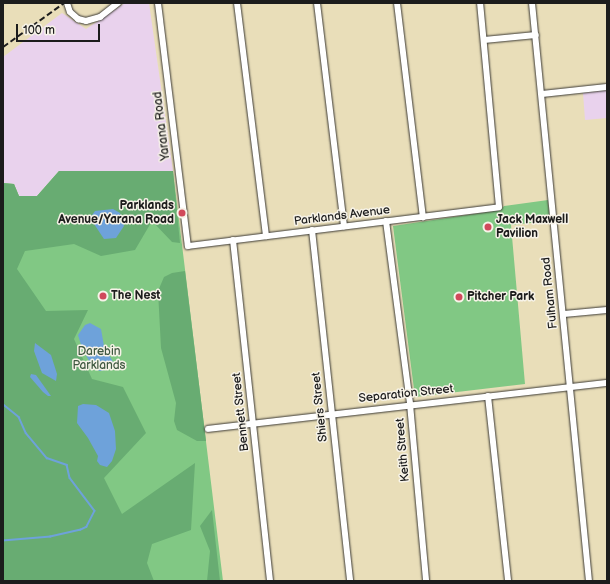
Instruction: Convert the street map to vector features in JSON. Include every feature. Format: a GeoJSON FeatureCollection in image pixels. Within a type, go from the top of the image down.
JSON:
{"type":"FeatureCollection","features":[{"type":"Feature","properties":{"kind":"street"},"geometry":{"type":"LineString","coordinates":[[67,3],[70,12],[78,19],[86,21],[100,17],[118,3]]}},
{"type":"Feature","properties":{"kind":"street","name":"Yarana Road"},"geometry":{"type":"LineString","coordinates":[[158,3],[188,246]]}},
{"type":"Feature","properties":{"kind":"street"},"geometry":{"type":"LineString","coordinates":[[237,3],[266,236]]}},
{"type":"Feature","properties":{"kind":"street"},"geometry":{"type":"LineString","coordinates":[[317,3],[344,226]]}},
{"type":"Feature","properties":{"kind":"street"},"geometry":{"type":"LineString","coordinates":[[397,3],[424,217]]}},
{"type":"Feature","properties":{"kind":"street"},"geometry":{"type":"LineString","coordinates":[[480,3],[484,40],[536,35]]}},
{"type":"Feature","properties":{"kind":"street","name":"Fulham Road"},"geometry":{"type":"LineString","coordinates":[[532,3],[564,314],[589,581]]}},
{"type":"Feature","properties":{"kind":"street","name":"Parklands Avenue"},"geometry":{"type":"LineString","coordinates":[[188,246],[499,207],[484,40]]}},
{"type":"Feature","properties":{"kind":"street"},"geometry":{"type":"LineString","coordinates":[[542,94],[607,87]]}},
{"type":"Feature","properties":{"kind":"street","name":"Keith Street"},"geometry":{"type":"LineString","coordinates":[[386,221],[410,404],[426,581]]}},
{"type":"Feature","properties":{"kind":"street","name":"Shiers Street"},"geometry":{"type":"LineString","coordinates":[[312,230],[350,581]]}},
{"type":"Feature","properties":{"kind":"street","name":"Bennett Street"},"geometry":{"type":"LineString","coordinates":[[233,240],[270,581]]}},
{"type":"Feature","properties":{"kind":"street"},"geometry":{"type":"LineString","coordinates":[[564,314],[607,310]]}},
{"type":"Feature","properties":{"kind":"street","name":"Separation Street"},"geometry":{"type":"LineString","coordinates":[[208,428],[410,404],[607,383]]}},
{"type":"Feature","properties":{"kind":"street"},"geometry":{"type":"LineString","coordinates":[[488,396],[508,581]]}},
{"type":"Feature","properties":{"kind":"shaded area"},"geometry":{"type":"Polygon","coordinates":[[[125,3],[149,3],[173,171],[59,171],[37,196],[19,196],[14,184],[3,183],[3,57],[62,13],[86,29],[125,3]]]}},
{"type":"Feature","properties":{"kind":"shaded area"},"geometry":{"type":"Polygon","coordinates":[[[607,90],[607,118],[585,120],[583,93],[607,90]]]}},
{"type":"Feature","properties":{"kind":"green space","name":"Darebin Parklands"},"geometry":{"type":"Polygon","coordinates":[[[59,171],[173,171],[223,581],[3,581],[21,420],[3,183],[14,184],[19,196],[37,196],[59,171]]]}},
{"type":"Feature","properties":{"kind":"green space"},"geometry":{"type":"Polygon","coordinates":[[[59,171],[173,171],[180,243],[172,242],[152,221],[135,250],[101,256],[74,244],[25,251],[17,269],[46,311],[88,310],[74,339],[92,379],[123,387],[146,433],[104,478],[122,514],[195,463],[191,530],[152,544],[147,563],[154,581],[3,581],[3,183],[14,184],[19,196],[37,196],[59,171]]]}},
{"type":"Feature","properties":{"kind":"green space","name":"Pitcher Park"},"geometry":{"type":"Polygon","coordinates":[[[548,200],[550,221],[511,225],[525,384],[415,397],[393,226],[500,210],[504,206],[548,200]]]}},
{"type":"Feature","properties":{"kind":"green space"},"geometry":{"type":"Polygon","coordinates":[[[185,271],[206,441],[197,441],[177,430],[174,421],[176,403],[161,348],[158,291],[164,277],[172,273],[185,271]]]}},
{"type":"Feature","properties":{"kind":"green space"},"geometry":{"type":"Polygon","coordinates":[[[212,510],[220,581],[207,581],[210,551],[200,526],[212,510]]]}},
{"type":"Feature","properties":{"kind":"water"},"geometry":{"type":"Polygon","coordinates":[[[113,209],[120,213],[124,226],[116,238],[104,239],[90,218],[95,211],[113,209]]]}},
{"type":"Feature","properties":{"kind":"water"},"geometry":{"type":"Polygon","coordinates":[[[90,323],[101,329],[104,346],[113,362],[109,369],[100,371],[93,368],[82,348],[78,335],[85,325],[90,323]]]}},
{"type":"Feature","properties":{"kind":"water"},"geometry":{"type":"Polygon","coordinates":[[[35,343],[51,355],[57,374],[56,381],[42,373],[34,351],[35,343]]]}},
{"type":"Feature","properties":{"kind":"water"},"geometry":{"type":"Polygon","coordinates":[[[31,374],[36,375],[51,396],[48,396],[43,392],[30,377],[31,374]]]}},
{"type":"Feature","properties":{"kind":"water"},"geometry":{"type":"Polygon","coordinates":[[[83,404],[96,405],[109,413],[115,431],[116,449],[112,461],[107,467],[100,465],[97,461],[98,456],[88,438],[77,423],[78,406],[83,404]]]}},
{"type":"Feature","properties":{"kind":"waterway"},"geometry":{"type":"LineString","coordinates":[[3,404],[19,417],[26,433],[47,458],[67,465],[70,478],[95,511],[87,527],[81,530],[51,537],[3,541]]}},
{"type":"Feature","properties":{"kind":"railway"},"geometry":{"type":"LineString","coordinates":[[3,47],[64,3]]}},
{"type":"Feature","properties":{"kind":"place","name":"Parklands Avenue/Yarana Road"},"geometry":{"type":"Point","coordinates":[182,213]}},
{"type":"Feature","properties":{"kind":"place","name":"Jack Maxwell Pavilion"},"geometry":{"type":"Point","coordinates":[488,227]}},
{"type":"Feature","properties":{"kind":"place","name":"The Nest"},"geometry":{"type":"Point","coordinates":[103,296]}},
{"type":"Feature","properties":{"kind":"place","name":"Pitcher Park"},"geometry":{"type":"Point","coordinates":[459,297]}}]}
